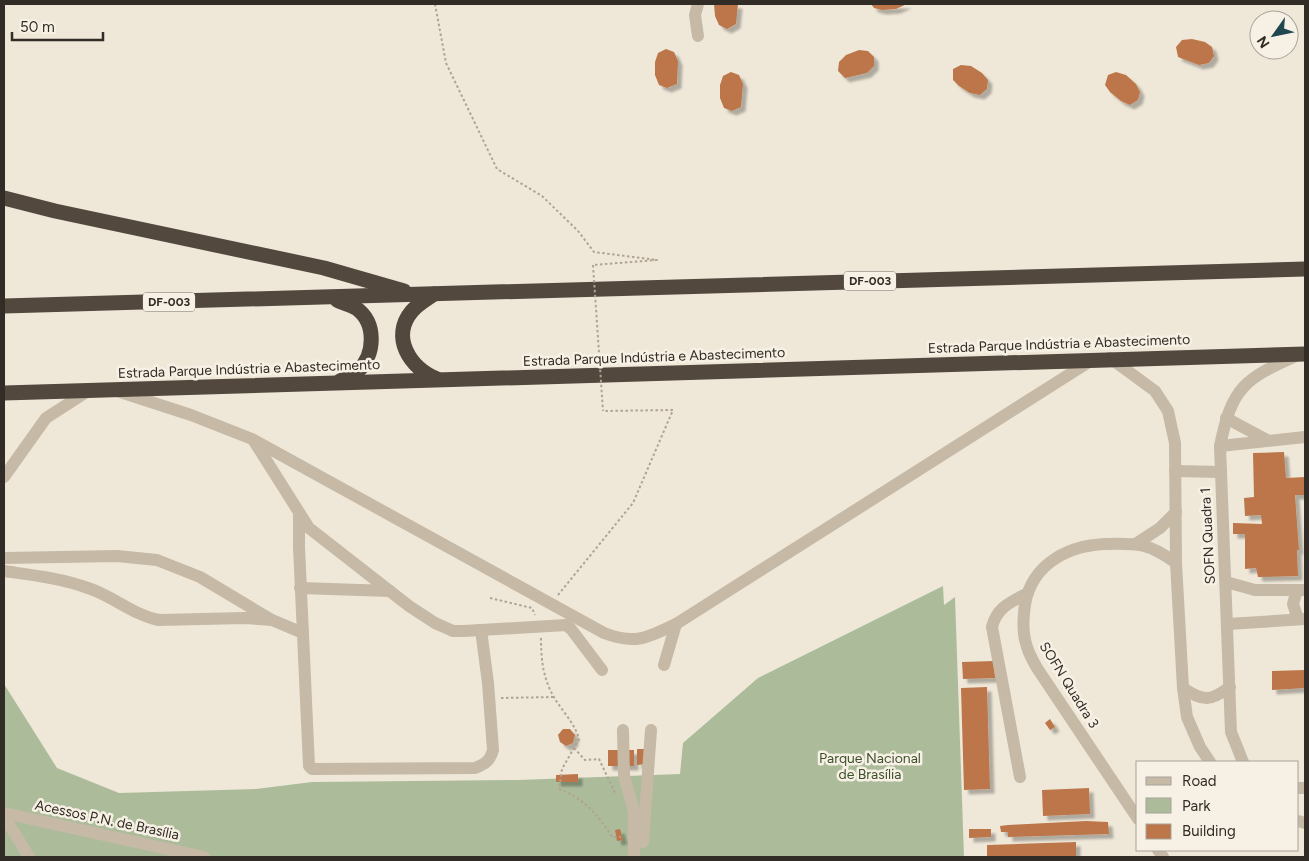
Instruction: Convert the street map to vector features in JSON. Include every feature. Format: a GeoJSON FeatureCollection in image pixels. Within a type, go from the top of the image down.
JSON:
{"type":"FeatureCollection","features":[{"type":"Feature","properties":{"kind":"highway"},"geometry":{"type":"LineString","coordinates":[[4,198],[55,211],[324,268],[418,295]]}},
{"type":"Feature","properties":{"kind":"highway","name":"DF-003"},"geometry":{"type":"LineString","coordinates":[[4,306],[1305,269]]}},
{"type":"Feature","properties":{"kind":"highway"},"geometry":{"type":"LineString","coordinates":[[434,294],[412,311],[405,325],[403,341],[408,356],[417,368],[439,380]]}},
{"type":"Feature","properties":{"kind":"highway"},"geometry":{"type":"LineString","coordinates":[[334,298],[357,309],[368,323],[372,341],[368,358],[357,372],[334,384]]}},
{"type":"Feature","properties":{"kind":"highway","name":"Estrada Parque Indústria e Abastecimento"},"geometry":{"type":"LineString","coordinates":[[4,393],[1110,358],[1303,354]]}},
{"type":"Feature","properties":{"kind":"street"},"geometry":{"type":"LineString","coordinates":[[698,4],[695,15],[698,36]]}},
{"type":"Feature","properties":{"kind":"street","name":"SOFN Quadra 1"},"geometry":{"type":"LineString","coordinates":[[1243,761],[1231,732],[1220,446],[1226,418],[1234,398],[1246,382],[1264,370],[1303,354]]}},
{"type":"Feature","properties":{"kind":"street"},"geometry":{"type":"LineString","coordinates":[[1110,358],[1155,391],[1168,411],[1175,443],[1176,563],[1183,688],[1187,717],[1209,761]]}},
{"type":"Feature","properties":{"kind":"street"},"geometry":{"type":"LineString","coordinates":[[110,389],[191,415],[252,439],[593,628],[612,636],[632,641],[645,639],[676,624],[1092,360]]}},
{"type":"Feature","properties":{"kind":"street"},"geometry":{"type":"LineString","coordinates":[[4,477],[46,418],[88,391]]}},
{"type":"Feature","properties":{"kind":"street"},"geometry":{"type":"LineString","coordinates":[[1226,418],[1267,440]]}},
{"type":"Feature","properties":{"kind":"street"},"geometry":{"type":"LineString","coordinates":[[1220,446],[1305,437]]}},
{"type":"Feature","properties":{"kind":"street"},"geometry":{"type":"LineString","coordinates":[[252,439],[299,516],[309,528],[390,591],[435,623],[453,631],[566,625],[602,670]]}},
{"type":"Feature","properties":{"kind":"street"},"geometry":{"type":"LineString","coordinates":[[1175,471],[1220,472]]}},
{"type":"Feature","properties":{"kind":"street"},"geometry":{"type":"LineString","coordinates":[[1137,543],[1160,528],[1176,512]]}},
{"type":"Feature","properties":{"kind":"street"},"geometry":{"type":"LineString","coordinates":[[299,516],[300,588],[309,766],[314,770],[475,768],[491,759],[489,698],[481,630]]}},
{"type":"Feature","properties":{"kind":"street","name":"SOFN Quadra 3"},"geometry":{"type":"LineString","coordinates":[[1136,816],[1033,661],[1026,647],[1023,627],[1024,604],[1032,582],[1044,566],[1058,555],[1072,549],[1097,544],[1137,543],[1163,554],[1176,563]]}},
{"type":"Feature","properties":{"kind":"street"},"geometry":{"type":"LineString","coordinates":[[4,558],[117,556],[156,560],[200,578],[272,620],[303,633]]}},
{"type":"Feature","properties":{"kind":"street"},"geometry":{"type":"LineString","coordinates":[[4,571],[49,578],[89,588],[146,618],[159,620],[245,618],[272,620]]}},
{"type":"Feature","properties":{"kind":"street"},"geometry":{"type":"LineString","coordinates":[[1226,582],[1255,590],[1301,590],[1293,604],[1301,619],[1228,624]]}},
{"type":"Feature","properties":{"kind":"street"},"geometry":{"type":"LineString","coordinates":[[300,588],[390,591]]}},
{"type":"Feature","properties":{"kind":"street"},"geometry":{"type":"LineString","coordinates":[[1020,777],[992,627],[994,618],[1004,605],[1028,593]]}},
{"type":"Feature","properties":{"kind":"street"},"geometry":{"type":"LineString","coordinates":[[664,665],[676,624]]}},
{"type":"Feature","properties":{"kind":"street"},"geometry":{"type":"LineString","coordinates":[[578,638],[593,628]]}},
{"type":"Feature","properties":{"kind":"street"},"geometry":{"type":"LineString","coordinates":[[1183,688],[1193,696],[1204,699],[1217,697],[1230,687]]}},
{"type":"Feature","properties":{"kind":"street"},"geometry":{"type":"LineString","coordinates":[[622,730],[624,776],[634,811],[636,838],[634,857]]}},
{"type":"Feature","properties":{"kind":"street"},"geometry":{"type":"LineString","coordinates":[[642,857],[651,730]]}},
{"type":"Feature","properties":{"kind":"street"},"geometry":{"type":"LineString","coordinates":[[4,815],[29,857]]}},
{"type":"Feature","properties":{"kind":"street","name":"Acessos P.N. de Brasília"},"geometry":{"type":"LineString","coordinates":[[4,815],[204,857]]}},
{"type":"Feature","properties":{"kind":"path"},"geometry":{"type":"LineString","coordinates":[[435,4],[446,63],[497,169],[542,196],[578,231],[594,252],[657,260],[593,265],[603,412],[673,410],[633,503],[550,604]]}},
{"type":"Feature","properties":{"kind":"path"},"geometry":{"type":"LineString","coordinates":[[490,598],[532,608],[540,627],[542,667],[554,697],[576,728],[579,739],[562,768],[559,789],[574,794],[600,818],[612,837],[636,838]]}},
{"type":"Feature","properties":{"kind":"path"},"geometry":{"type":"LineString","coordinates":[[489,698],[554,697]]}},
{"type":"Feature","properties":{"kind":"path"},"geometry":{"type":"LineString","coordinates":[[574,748],[585,760],[599,759],[608,783],[618,799]]}},
{"type":"Feature","properties":{"kind":"green space","name":"Parque Nacional de Brasília"},"geometry":{"type":"Polygon","coordinates":[[[943,586],[944,605],[955,597],[964,857],[4,857],[4,684],[57,768],[119,793],[256,789],[312,782],[518,780],[680,774],[683,743],[758,678],[943,586]]]}},
{"type":"Feature","properties":{"kind":"building"},"geometry":{"type":"Polygon","coordinates":[[[714,4],[738,4],[736,24],[727,29],[719,25],[715,16],[714,4]]]}},
{"type":"Feature","properties":{"kind":"building"},"geometry":{"type":"Polygon","coordinates":[[[871,4],[907,4],[896,9],[882,10],[874,8],[871,4]]]}},
{"type":"Feature","properties":{"kind":"building"},"geometry":{"type":"Polygon","coordinates":[[[1192,39],[1205,42],[1212,47],[1214,56],[1209,63],[1199,65],[1178,57],[1176,47],[1182,40],[1192,39]]]}},
{"type":"Feature","properties":{"kind":"building"},"geometry":{"type":"Polygon","coordinates":[[[666,49],[674,52],[678,61],[677,84],[667,88],[659,85],[655,75],[655,62],[658,53],[666,49]]]}},
{"type":"Feature","properties":{"kind":"building"},"geometry":{"type":"Polygon","coordinates":[[[859,50],[868,51],[874,57],[874,66],[867,73],[845,78],[838,71],[839,62],[846,55],[859,50]]]}},
{"type":"Feature","properties":{"kind":"building"},"geometry":{"type":"Polygon","coordinates":[[[961,65],[971,66],[982,73],[988,80],[987,89],[980,95],[970,93],[953,80],[953,69],[961,65]]]}},
{"type":"Feature","properties":{"kind":"building"},"geometry":{"type":"Polygon","coordinates":[[[731,72],[739,75],[743,84],[741,107],[732,111],[724,108],[720,98],[720,85],[723,76],[731,72]]]}},
{"type":"Feature","properties":{"kind":"building"},"geometry":{"type":"Polygon","coordinates":[[[1116,72],[1126,75],[1136,84],[1140,92],[1138,100],[1130,105],[1121,101],[1105,85],[1108,75],[1116,72]]]}},
{"type":"Feature","properties":{"kind":"building"},"geometry":{"type":"Polygon","coordinates":[[[1284,452],[1286,478],[1305,477],[1305,495],[1295,495],[1299,550],[1297,550],[1298,576],[1258,577],[1256,568],[1245,569],[1245,534],[1233,534],[1233,523],[1262,524],[1261,515],[1245,516],[1244,498],[1254,497],[1253,453],[1284,452]]]}},
{"type":"Feature","properties":{"kind":"building"},"geometry":{"type":"Polygon","coordinates":[[[994,661],[995,678],[963,679],[962,662],[994,661]]]}},
{"type":"Feature","properties":{"kind":"building"},"geometry":{"type":"Polygon","coordinates":[[[1305,670],[1305,688],[1272,690],[1272,671],[1305,670]]]}},
{"type":"Feature","properties":{"kind":"building"},"geometry":{"type":"Polygon","coordinates":[[[987,687],[990,789],[964,790],[961,688],[987,687]]]}},
{"type":"Feature","properties":{"kind":"building"},"geometry":{"type":"Polygon","coordinates":[[[1050,719],[1055,727],[1050,730],[1045,723],[1050,719]]]}},
{"type":"Feature","properties":{"kind":"building"},"geometry":{"type":"Polygon","coordinates":[[[563,729],[570,729],[575,735],[573,743],[566,746],[560,742],[558,735],[563,729]]]}},
{"type":"Feature","properties":{"kind":"building"},"geometry":{"type":"Polygon","coordinates":[[[637,749],[647,749],[647,764],[637,765],[637,749]]]}},
{"type":"Feature","properties":{"kind":"building"},"geometry":{"type":"Polygon","coordinates":[[[608,750],[634,750],[634,766],[608,766],[608,750]]]}},
{"type":"Feature","properties":{"kind":"building"},"geometry":{"type":"Polygon","coordinates":[[[578,774],[578,782],[556,782],[556,775],[578,774]]]}},
{"type":"Feature","properties":{"kind":"building"},"geometry":{"type":"Polygon","coordinates":[[[1089,788],[1090,814],[1043,816],[1042,790],[1089,788]]]}},
{"type":"Feature","properties":{"kind":"building"},"geometry":{"type":"Polygon","coordinates":[[[1086,821],[1108,822],[1109,834],[1008,837],[1008,832],[1001,832],[1000,826],[1008,825],[1086,821]]]}},
{"type":"Feature","properties":{"kind":"building"},"geometry":{"type":"Polygon","coordinates":[[[620,829],[623,840],[617,841],[615,830],[620,829]]]}},
{"type":"Feature","properties":{"kind":"building"},"geometry":{"type":"Polygon","coordinates":[[[969,829],[991,829],[991,837],[969,838],[969,829]]]}},
{"type":"Feature","properties":{"kind":"building"},"geometry":{"type":"Polygon","coordinates":[[[1076,842],[1076,857],[987,857],[987,845],[1076,842]]]}}]}
